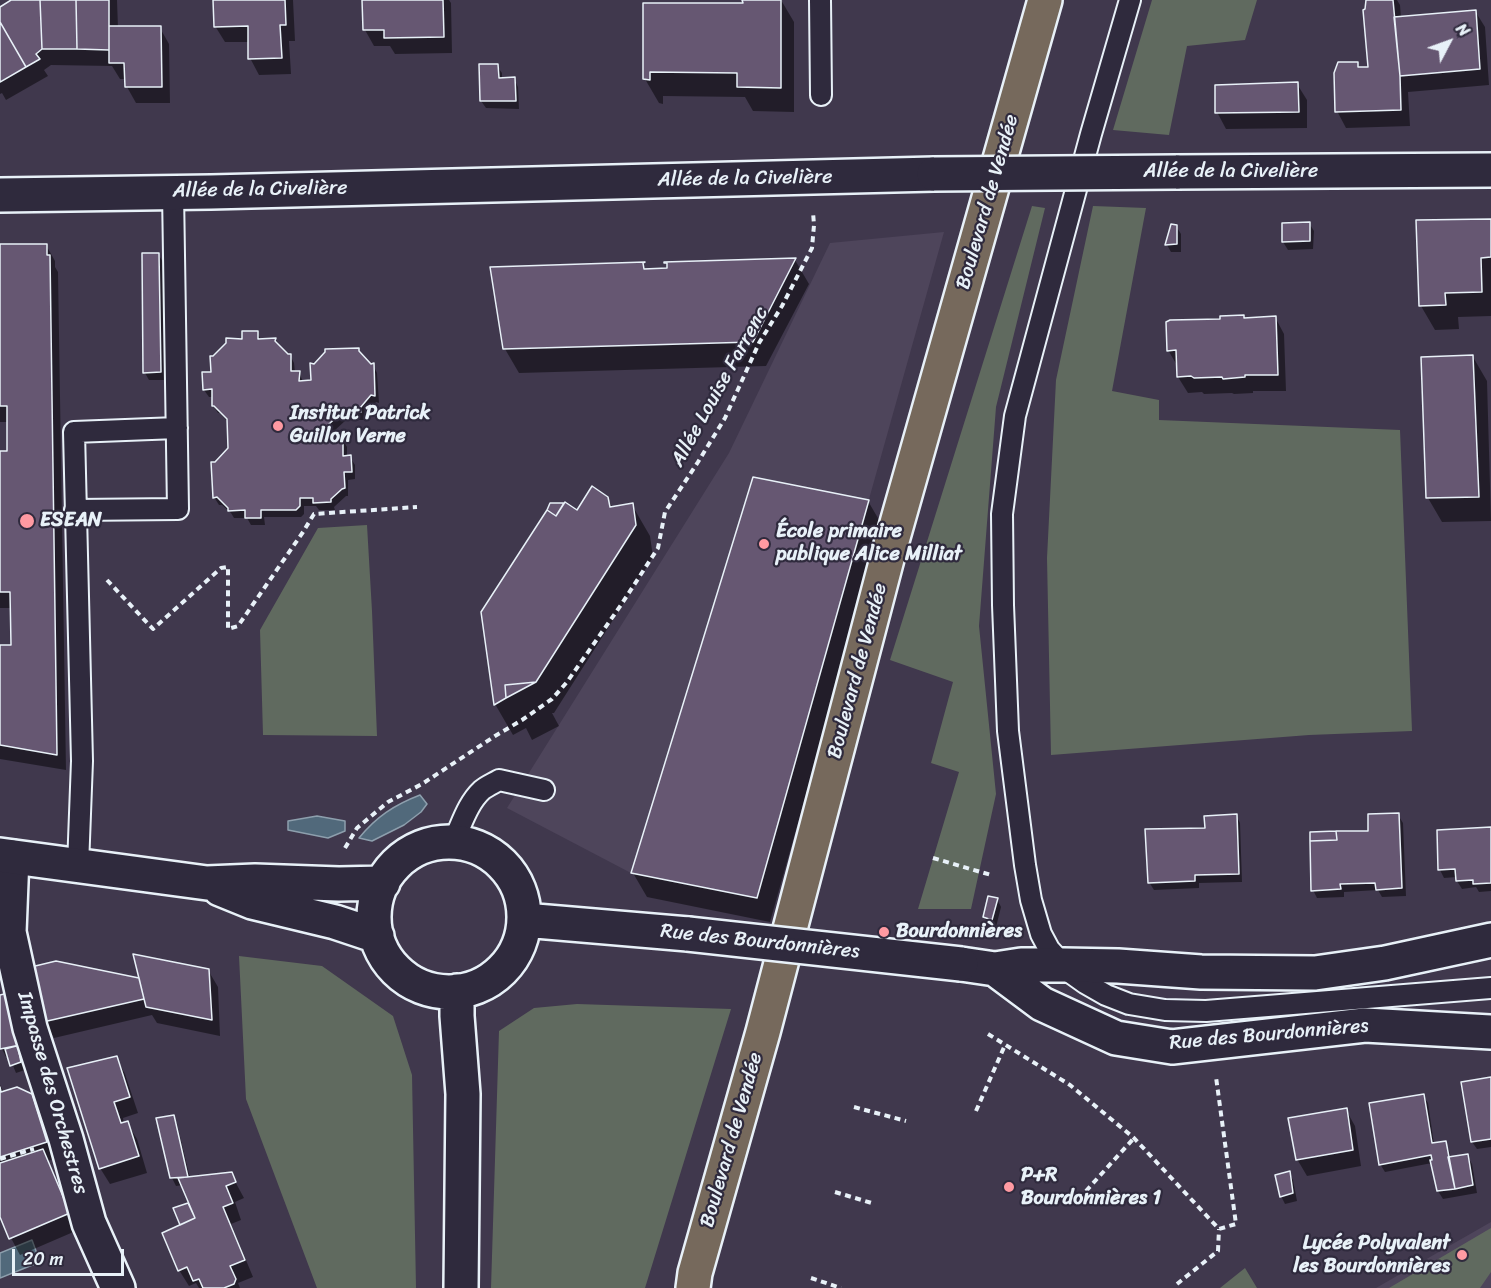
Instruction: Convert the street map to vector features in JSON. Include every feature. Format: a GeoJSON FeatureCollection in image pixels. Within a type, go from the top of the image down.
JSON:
{"type":"FeatureCollection","features":[{"type":"Feature","properties":{"kind":"main road","name":"Boulevard de Vendée"},"geometry":{"type":"LineString","coordinates":[[692,1283],[763,1032],[891,544],[1045,0]]}},
{"type":"Feature","properties":{"kind":"street","name":"Allée de la Civelière"},"geometry":{"type":"LineString","coordinates":[[0,195],[934,174],[1491,170]]}},
{"type":"Feature","properties":{"kind":"street"},"geometry":{"type":"LineString","coordinates":[[453,842],[480,849],[504,866],[519,890],[523,902],[524,920],[518,947],[502,970],[484,984],[445,992],[426,988],[399,973],[381,948],[375,915],[378,893],[392,869],[399,862],[412,852],[438,843],[453,842]]}},
{"type":"Feature","properties":{"kind":"street"},"geometry":{"type":"LineString","coordinates":[[6,856],[207,884],[255,881],[383,883]]}},
{"type":"Feature","properties":{"kind":"street","name":"Impasse des Orchestres"},"geometry":{"type":"LineString","coordinates":[[6,856],[9,932],[30,1028],[66,1139],[89,1224],[118,1288]]}},
{"type":"Feature","properties":{"kind":"street"},"geometry":{"type":"LineString","coordinates":[[207,884],[252,902],[335,922],[377,936]]}},
{"type":"Feature","properties":{"kind":"street","name":"Rue des Bourdonnières"},"geometry":{"type":"LineString","coordinates":[[524,920],[687,934],[995,969],[1021,965],[1064,965],[1201,972],[1315,973],[1385,963],[1491,940]]}},
{"type":"Feature","properties":{"kind":"street","name":"Rue des Bourdonnières"},"geometry":{"type":"LineString","coordinates":[[995,969],[1042,1004],[1116,1038],[1172,1047],[1365,1025],[1491,1032]]}},
{"type":"Feature","properties":{"kind":"street"},"geometry":{"type":"LineString","coordinates":[[457,991],[463,1094],[461,1288]]}},
{"type":"Feature","properties":{"kind":"lane"},"geometry":{"type":"LineString","coordinates":[[820,0],[821,95]]}},
{"type":"Feature","properties":{"kind":"lane"},"geometry":{"type":"LineString","coordinates":[[1130,0],[1091,134],[1015,416],[1002,514],[1008,731],[1025,865],[1031,900],[1041,934],[1049,949],[1071,973],[1106,996],[1129,1004],[1165,1010],[1206,1011],[1491,988]]}},
{"type":"Feature","properties":{"kind":"lane"},"geometry":{"type":"LineString","coordinates":[[75,510],[178,509],[173,192]]}},
{"type":"Feature","properties":{"kind":"lane"},"geometry":{"type":"LineString","coordinates":[[78,866],[82,761],[74,432],[177,428]]}},
{"type":"Feature","properties":{"kind":"lane"},"geometry":{"type":"LineString","coordinates":[[453,842],[468,807],[483,789],[499,780],[544,789]]}},
{"type":"Feature","properties":{"kind":"path","name":"Allée Louise Farrenc"},"geometry":{"type":"LineString","coordinates":[[343,850],[357,828],[388,802],[422,784],[552,699],[567,682],[621,605],[658,548],[665,512],[725,418],[759,343],[782,306],[812,249],[814,225],[812,178]]}},
{"type":"Feature","properties":{"kind":"path"},"geometry":{"type":"LineString","coordinates":[[76,546],[153,629],[221,568],[228,567],[228,629],[238,626],[314,514],[417,507]]}},
{"type":"Feature","properties":{"kind":"path"},"geometry":{"type":"LineString","coordinates":[[933,858],[991,875]]}},
{"type":"Feature","properties":{"kind":"path"},"geometry":{"type":"LineString","coordinates":[[988,1034],[1070,1085],[1134,1138],[1220,1230],[1218,1251],[1177,1284]]}},
{"type":"Feature","properties":{"kind":"path"},"geometry":{"type":"LineString","coordinates":[[1211,1042],[1236,1224],[1220,1230]]}},
{"type":"Feature","properties":{"kind":"path"},"geometry":{"type":"LineString","coordinates":[[976,1111],[1005,1045]]}},
{"type":"Feature","properties":{"kind":"path"},"geometry":{"type":"LineString","coordinates":[[854,1107],[906,1120]]}},
{"type":"Feature","properties":{"kind":"path"},"geometry":{"type":"LineString","coordinates":[[1086,1191],[1134,1138]]}},
{"type":"Feature","properties":{"kind":"path"},"geometry":{"type":"LineString","coordinates":[[835,1192],[875,1204]]}},
{"type":"Feature","properties":{"kind":"path"},"geometry":{"type":"LineString","coordinates":[[812,1278],[841,1288]]}},
{"type":"Feature","properties":{"kind":"shaded area"},"geometry":{"type":"Polygon","coordinates":[[[1152,0],[1257,0],[1245,40],[1187,46],[1169,135],[1113,130],[1152,0]]]}},
{"type":"Feature","properties":{"kind":"shaded area"},"geometry":{"type":"Polygon","coordinates":[[[1032,206],[1045,208],[996,407],[979,626],[996,794],[971,909],[918,909],[959,772],[931,763],[953,682],[890,660],[1032,206]]]}},
{"type":"Feature","properties":{"kind":"shaded area"},"geometry":{"type":"Polygon","coordinates":[[[1093,206],[1146,208],[1112,391],[1159,400],[1159,420],[1400,430],[1412,731],[1309,735],[1051,755],[1047,558],[1056,380],[1093,206]]]}},
{"type":"Feature","properties":{"kind":"shaded area","name":"École primaire publique Alice Milliat"},"geometry":{"type":"Polygon","coordinates":[[[944,232],[757,898],[631,873],[507,808],[729,453],[830,243],[944,232]]]}},
{"type":"Feature","properties":{"kind":"shaded area"},"geometry":{"type":"Polygon","coordinates":[[[367,525],[377,736],[263,735],[260,630],[318,528],[367,525]]]}},
{"type":"Feature","properties":{"kind":"shaded area"},"geometry":{"type":"Polygon","coordinates":[[[239,956],[322,966],[393,1016],[412,1075],[416,1288],[317,1288],[246,1099],[239,956]]]}},
{"type":"Feature","properties":{"kind":"shaded area"},"geometry":{"type":"Polygon","coordinates":[[[577,1004],[731,1009],[645,1288],[491,1288],[499,1031],[534,1008],[577,1004]]]}},
{"type":"Feature","properties":{"kind":"shaded area","name":"Lycée Polyvalent les Bourdonnières"},"geometry":{"type":"Polygon","coordinates":[[[1491,1222],[1491,1288],[1376,1288],[1491,1222]]]}},
{"type":"Feature","properties":{"kind":"shaded area","name":"Lycée Polyvalent les Bourdonnières"},"geometry":{"type":"Polygon","coordinates":[[[1491,1228],[1491,1272],[1480,1288],[1389,1288],[1491,1228]]]}},
{"type":"Feature","properties":{"kind":"shaded area"},"geometry":{"type":"Polygon","coordinates":[[[1245,1268],[1257,1288],[1220,1288],[1245,1268]]]}},
{"type":"Feature","properties":{"kind":"water"},"geometry":{"type":"Polygon","coordinates":[[[420,795],[427,804],[421,812],[404,825],[372,841],[359,838],[386,812],[420,795]]]}},
{"type":"Feature","properties":{"kind":"water"},"geometry":{"type":"Polygon","coordinates":[[[317,816],[345,821],[345,831],[328,838],[288,830],[288,821],[317,816]]]}},
{"type":"Feature","properties":{"kind":"water"},"geometry":{"type":"Polygon","coordinates":[[[32,1240],[40,1262],[0,1278],[0,1253],[32,1240]]]}},
{"type":"Feature","properties":{"kind":"building"},"geometry":{"type":"Polygon","coordinates":[[[11,0],[40,0],[42,49],[36,54],[40,59],[26,67],[0,22],[0,7],[11,0]]]}},
{"type":"Feature","properties":{"kind":"building"},"geometry":{"type":"Polygon","coordinates":[[[40,0],[76,0],[77,49],[42,49],[40,0]]]}},
{"type":"Feature","properties":{"kind":"building"},"geometry":{"type":"Polygon","coordinates":[[[76,0],[109,0],[109,50],[77,49],[76,0]]]}},
{"type":"Feature","properties":{"kind":"building"},"geometry":{"type":"Polygon","coordinates":[[[213,0],[285,0],[286,25],[280,25],[282,58],[248,59],[248,26],[214,27],[213,0]]]}},
{"type":"Feature","properties":{"kind":"building"},"geometry":{"type":"Polygon","coordinates":[[[362,0],[443,0],[444,37],[384,38],[384,30],[363,30],[362,0]]]}},
{"type":"Feature","properties":{"kind":"building"},"geometry":{"type":"Polygon","coordinates":[[[742,0],[781,0],[781,88],[737,87],[737,73],[650,72],[650,80],[643,79],[643,3],[743,3],[742,0]]]}},
{"type":"Feature","properties":{"kind":"building"},"geometry":{"type":"Polygon","coordinates":[[[1366,0],[1393,0],[1401,110],[1335,112],[1334,73],[1338,62],[1358,62],[1358,67],[1368,67],[1363,10],[1366,0]]]}},
{"type":"Feature","properties":{"kind":"building"},"geometry":{"type":"Polygon","coordinates":[[[1476,10],[1480,69],[1400,76],[1394,17],[1476,10]]]}},
{"type":"Feature","properties":{"kind":"building"},"geometry":{"type":"Polygon","coordinates":[[[0,22],[26,67],[0,82],[0,22]]]}},
{"type":"Feature","properties":{"kind":"building"},"geometry":{"type":"Polygon","coordinates":[[[109,26],[161,26],[162,87],[125,87],[124,63],[109,63],[109,26]]]}},
{"type":"Feature","properties":{"kind":"building"},"geometry":{"type":"Polygon","coordinates":[[[479,64],[498,64],[499,78],[515,77],[516,101],[480,101],[479,64]]]}},
{"type":"Feature","properties":{"kind":"building"},"geometry":{"type":"Polygon","coordinates":[[[1298,82],[1299,112],[1215,113],[1215,85],[1298,82]]]}},
{"type":"Feature","properties":{"kind":"building"},"geometry":{"type":"Polygon","coordinates":[[[1491,219],[1491,257],[1481,258],[1482,292],[1445,293],[1446,305],[1419,306],[1416,220],[1491,219]]]}},
{"type":"Feature","properties":{"kind":"building"},"geometry":{"type":"Polygon","coordinates":[[[1310,222],[1310,241],[1282,242],[1282,223],[1310,222]]]}},
{"type":"Feature","properties":{"kind":"building"},"geometry":{"type":"Polygon","coordinates":[[[1171,224],[1177,225],[1177,244],[1165,245],[1171,224]]]}},
{"type":"Feature","properties":{"kind":"building","name":"ESEAN"},"geometry":{"type":"Polygon","coordinates":[[[0,244],[47,244],[47,255],[50,255],[57,755],[0,745],[0,645],[11,645],[10,592],[0,592],[0,451],[7,451],[7,406],[0,406],[0,244]]]}},
{"type":"Feature","properties":{"kind":"building"},"geometry":{"type":"Polygon","coordinates":[[[142,253],[159,253],[161,372],[143,373],[142,253]]]}},
{"type":"Feature","properties":{"kind":"building"},"geometry":{"type":"Polygon","coordinates":[[[796,258],[753,342],[503,349],[490,267],[645,262],[643,263],[644,269],[667,268],[667,263],[664,262],[796,258]]]}},
{"type":"Feature","properties":{"kind":"building"},"geometry":{"type":"Polygon","coordinates":[[[1244,315],[1244,318],[1276,316],[1278,375],[1245,375],[1245,377],[1223,379],[1222,377],[1177,377],[1176,350],[1167,351],[1166,322],[1220,319],[1220,316],[1244,315]]]}},
{"type":"Feature","properties":{"kind":"building","name":"Institut Patrick Guillon Verne"},"geometry":{"type":"Polygon","coordinates":[[[242,331],[258,331],[258,339],[276,338],[275,341],[288,354],[291,354],[291,371],[300,371],[299,381],[311,380],[310,363],[314,364],[325,349],[359,348],[371,364],[374,363],[375,396],[371,395],[360,408],[361,412],[341,413],[329,424],[329,429],[340,439],[343,438],[343,456],[351,455],[352,472],[344,472],[345,488],[331,499],[331,502],[313,503],[313,498],[300,498],[300,506],[296,510],[261,510],[261,518],[245,518],[245,510],[228,511],[228,508],[217,497],[213,498],[211,462],[215,462],[228,448],[227,419],[212,406],[212,389],[203,390],[202,372],[211,372],[210,356],[213,356],[226,343],[226,338],[242,339],[242,331]]]}},
{"type":"Feature","properties":{"kind":"building"},"geometry":{"type":"Polygon","coordinates":[[[1473,355],[1479,497],[1426,498],[1421,357],[1473,355]]]}},
{"type":"Feature","properties":{"kind":"building"},"geometry":{"type":"Polygon","coordinates":[[[753,477],[869,500],[757,898],[631,873],[753,477]]]}},
{"type":"Feature","properties":{"kind":"building"},"geometry":{"type":"Polygon","coordinates":[[[592,486],[608,497],[610,507],[633,503],[636,525],[536,682],[505,685],[506,698],[494,705],[481,612],[547,510],[556,516],[565,502],[577,510],[592,486]]]}},
{"type":"Feature","properties":{"kind":"building"},"geometry":{"type":"Polygon","coordinates":[[[550,503],[564,503],[556,516],[547,510],[550,503]]]}},
{"type":"Feature","properties":{"kind":"building"},"geometry":{"type":"Polygon","coordinates":[[[536,682],[506,698],[505,685],[536,682]]]}},
{"type":"Feature","properties":{"kind":"building"},"geometry":{"type":"Polygon","coordinates":[[[1399,813],[1402,888],[1376,890],[1375,883],[1340,884],[1341,889],[1311,891],[1310,841],[1337,840],[1336,831],[1368,831],[1368,814],[1399,813]]]}},
{"type":"Feature","properties":{"kind":"building"},"geometry":{"type":"Polygon","coordinates":[[[1237,814],[1239,874],[1195,875],[1195,881],[1148,883],[1145,829],[1205,828],[1204,816],[1237,814]]]}},
{"type":"Feature","properties":{"kind":"building"},"geometry":{"type":"Polygon","coordinates":[[[1491,827],[1491,883],[1473,884],[1473,880],[1456,881],[1455,869],[1438,870],[1437,830],[1491,827]]]}},
{"type":"Feature","properties":{"kind":"building"},"geometry":{"type":"Polygon","coordinates":[[[1336,831],[1337,840],[1310,841],[1310,832],[1336,831]]]}},
{"type":"Feature","properties":{"kind":"building"},"geometry":{"type":"Polygon","coordinates":[[[988,896],[998,898],[992,920],[983,917],[988,896]]]}},
{"type":"Feature","properties":{"kind":"building"},"geometry":{"type":"Polygon","coordinates":[[[133,954],[209,969],[212,1020],[146,1007],[133,954]]]}},
{"type":"Feature","properties":{"kind":"building"},"geometry":{"type":"Polygon","coordinates":[[[56,961],[139,978],[144,999],[43,1022],[31,967],[56,961]]]}},
{"type":"Feature","properties":{"kind":"building"},"geometry":{"type":"Polygon","coordinates":[[[8,993],[20,1045],[0,1049],[0,995],[8,993]]]}},
{"type":"Feature","properties":{"kind":"building"},"geometry":{"type":"Polygon","coordinates":[[[20,1045],[21,1062],[10,1066],[5,1049],[20,1045]]]}},
{"type":"Feature","properties":{"kind":"building"},"geometry":{"type":"Polygon","coordinates":[[[117,1056],[130,1097],[114,1102],[121,1123],[128,1121],[139,1156],[99,1169],[67,1068],[117,1056]]]}},
{"type":"Feature","properties":{"kind":"building"},"geometry":{"type":"Polygon","coordinates":[[[1491,1077],[1491,1139],[1471,1142],[1461,1082],[1491,1077]]]}},
{"type":"Feature","properties":{"kind":"building"},"geometry":{"type":"Polygon","coordinates":[[[0,1087],[1,1092],[17,1087],[32,1094],[47,1142],[0,1157],[0,1087]]]}},
{"type":"Feature","properties":{"kind":"building"},"geometry":{"type":"Polygon","coordinates":[[[1424,1094],[1432,1143],[1446,1141],[1455,1189],[1437,1191],[1430,1160],[1432,1160],[1431,1155],[1379,1165],[1369,1103],[1424,1094]]]}},
{"type":"Feature","properties":{"kind":"building"},"geometry":{"type":"Polygon","coordinates":[[[1347,1108],[1353,1150],[1296,1160],[1288,1118],[1347,1108]]]}},
{"type":"Feature","properties":{"kind":"building"},"geometry":{"type":"Polygon","coordinates":[[[174,1115],[188,1177],[170,1178],[156,1118],[174,1115]]]}},
{"type":"Feature","properties":{"kind":"building"},"geometry":{"type":"Polygon","coordinates":[[[43,1149],[70,1213],[9,1239],[0,1217],[0,1163],[43,1149]]]}},
{"type":"Feature","properties":{"kind":"building"},"geometry":{"type":"Polygon","coordinates":[[[1468,1154],[1473,1185],[1455,1189],[1448,1157],[1468,1154]]]}},
{"type":"Feature","properties":{"kind":"building"},"geometry":{"type":"Polygon","coordinates":[[[1290,1171],[1293,1193],[1280,1197],[1275,1175],[1290,1171]]]}},
{"type":"Feature","properties":{"kind":"building"},"geometry":{"type":"Polygon","coordinates":[[[232,1172],[236,1182],[226,1186],[233,1203],[223,1207],[245,1260],[230,1266],[236,1279],[234,1284],[224,1288],[203,1288],[199,1279],[193,1281],[187,1267],[178,1271],[162,1233],[195,1218],[178,1178],[232,1172]]]}},
{"type":"Feature","properties":{"kind":"building"},"geometry":{"type":"Polygon","coordinates":[[[188,1203],[195,1218],[180,1225],[173,1208],[188,1203]]]}},
{"type":"Feature","properties":{"kind":"place","name":"Institut Patrick Guillon Verne"},"geometry":{"type":"Point","coordinates":[278,426]}},
{"type":"Feature","properties":{"kind":"place","name":"ESEAN"},"geometry":{"type":"Point","coordinates":[27,521]}},
{"type":"Feature","properties":{"kind":"place","name":"École primaire publique Alice Milliat"},"geometry":{"type":"Point","coordinates":[764,544]}},
{"type":"Feature","properties":{"kind":"place","name":"Bourdonnières"},"geometry":{"type":"Point","coordinates":[884,932]}},
{"type":"Feature","properties":{"kind":"place","name":"P+R Bourdonnières 1"},"geometry":{"type":"Point","coordinates":[1009,1187]}},
{"type":"Feature","properties":{"kind":"place","name":"Lycée Polyvalent les Bourdonnières"},"geometry":{"type":"Point","coordinates":[1462,1255]}}]}
